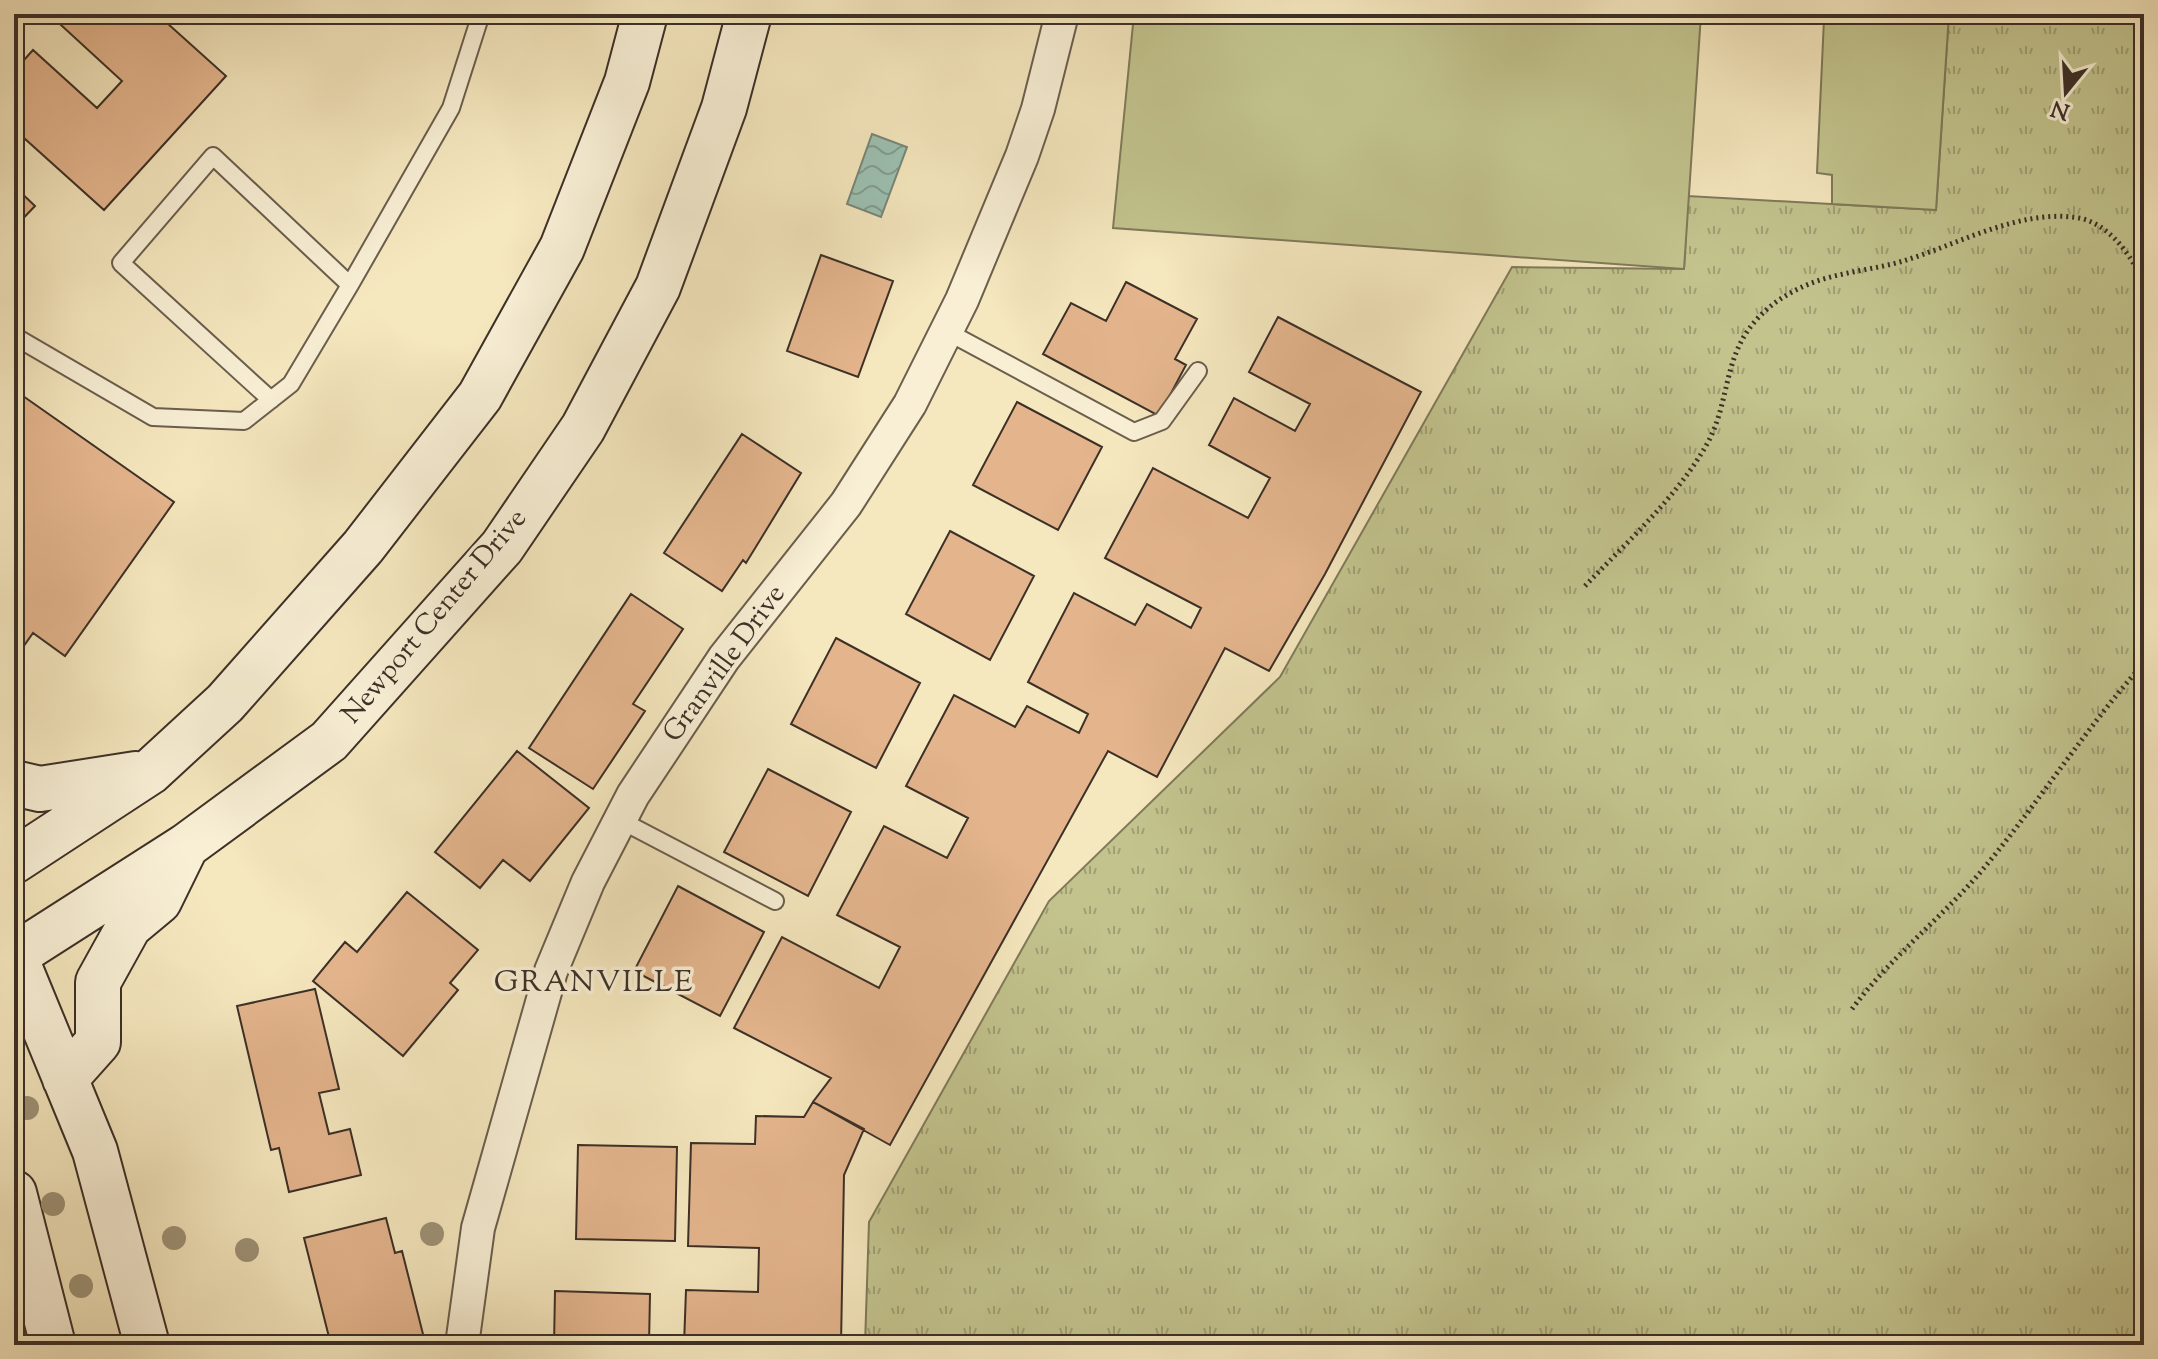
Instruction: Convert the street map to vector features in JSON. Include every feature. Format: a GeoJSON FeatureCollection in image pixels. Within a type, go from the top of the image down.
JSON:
{"type":"FeatureCollection","features":[{"type":"Feature","properties":{"kind":"main road"},"geometry":{"type":"LineString","coordinates":[[14,861],[150,772],[225,703],[363,547],[480,396],[562,248],[627,82],[645,14]]}},
{"type":"Feature","properties":{"kind":"main road","name":"Newport Center Drive"},"geometry":{"type":"LineString","coordinates":[[14,955],[186,846],[329,741],[447,612],[511,534],[583,428],[658,287],[724,108],[749,14]]}},
{"type":"Feature","properties":{"kind":"main road"},"geometry":{"type":"LineString","coordinates":[[14,783],[40,789],[150,772]]}},
{"type":"Feature","properties":{"kind":"main road"},"geometry":{"type":"LineString","coordinates":[[65,1079],[98,1042],[98,982],[129,926],[159,901],[186,846]]}},
{"type":"Feature","properties":{"kind":"main road"},"geometry":{"type":"LineString","coordinates":[[14,955],[95,1151],[147,1345]]}},
{"type":"Feature","properties":{"kind":"main road"},"geometry":{"type":"LineString","coordinates":[[14,1193],[53,1345]]}},
{"type":"Feature","properties":{"kind":"street","name":"Granville Drive"},"geometry":{"type":"LineString","coordinates":[[462,1345],[478,1228],[551,971],[588,882],[620,820],[724,658],[846,504],[910,404],[946,331],[1022,156],[1038,109],[1062,14]]}},
{"type":"Feature","properties":{"kind":"lane"},"geometry":{"type":"LineString","coordinates":[[14,336],[153,417],[244,421],[291,384],[350,285],[451,108],[481,14]]}},
{"type":"Feature","properties":{"kind":"lane"},"geometry":{"type":"LineString","coordinates":[[271,400],[121,263],[213,156],[350,285]]}},
{"type":"Feature","properties":{"kind":"lane"},"geometry":{"type":"LineString","coordinates":[[946,331],[1134,432],[1162,421],[1198,371]]}},
{"type":"Feature","properties":{"kind":"lane"},"geometry":{"type":"LineString","coordinates":[[620,820],[775,901]]}},
{"type":"Feature","properties":{"kind":"path"},"geometry":{"type":"LineString","coordinates":[[1585,586],[1695,465],[1720,418],[1728,369],[1738,347],[1756,319],[1776,301],[1811,283],[1903,261],[1990,231],[2059,217],[2081,218],[2098,227],[2128,253],[2144,285]]}},
{"type":"Feature","properties":{"kind":"path"},"geometry":{"type":"LineString","coordinates":[[1852,1009],[1882,969],[1976,877],[2107,704],[2144,663]]}},
{"type":"Feature","properties":{"kind":"green space"},"geometry":{"type":"Polygon","coordinates":[[[1134,14],[1701,14],[1684,269],[1113,228],[1134,14]]]}},
{"type":"Feature","properties":{"kind":"green space"},"geometry":{"type":"Polygon","coordinates":[[[1843,14],[1949,14],[1936,210],[1832,204],[1832,175],[1817,173],[1824,19],[1843,14]]]}},
{"type":"Feature","properties":{"kind":"green space"},"geometry":{"type":"Polygon","coordinates":[[[1949,14],[2144,15],[2144,1345],[865,1345],[869,1222],[1049,901],[1280,677],[1512,267],[1684,269],[1688,196],[1936,210],[1949,14]]]}},
{"type":"Feature","properties":{"kind":"water"},"geometry":{"type":"Polygon","coordinates":[[[872,134],[907,147],[881,217],[847,204],[872,134]]]}},
{"type":"Feature","properties":{"kind":"building"},"geometry":{"type":"Polygon","coordinates":[[[49,14],[157,14],[226,76],[104,210],[14,129],[14,71],[33,50],[97,108],[122,81],[49,14]]]}},
{"type":"Feature","properties":{"kind":"building"},"geometry":{"type":"Polygon","coordinates":[[[14,186],[35,206],[14,228],[14,186]]]}},
{"type":"Feature","properties":{"kind":"building"},"geometry":{"type":"Polygon","coordinates":[[[821,255],[893,281],[858,377],[787,351],[821,255]]]}},
{"type":"Feature","properties":{"kind":"building"},"geometry":{"type":"Polygon","coordinates":[[[1126,282],[1197,319],[1175,359],[1186,365],[1159,416],[1043,354],[1071,303],[1106,321],[1126,282]]]}},
{"type":"Feature","properties":{"kind":"building"},"geometry":{"type":"Polygon","coordinates":[[[1278,317],[1421,392],[1325,574],[1269,671],[1225,648],[1157,777],[1108,751],[890,1145],[813,1102],[831,1078],[734,1028],[782,937],[879,988],[900,947],[837,915],[884,826],[947,858],[968,818],[906,786],[954,695],[1015,727],[1027,706],[1079,733],[1088,714],[1028,682],[1074,593],[1135,625],[1147,604],[1191,628],[1201,608],[1105,558],[1153,468],[1248,518],[1270,478],[1209,445],[1234,398],[1295,431],[1310,404],[1249,372],[1278,317]]]}},
{"type":"Feature","properties":{"kind":"building"},"geometry":{"type":"Polygon","coordinates":[[[23,396],[174,502],[65,656],[33,633],[14,660],[14,409],[23,396]]]}},
{"type":"Feature","properties":{"kind":"building"},"geometry":{"type":"Polygon","coordinates":[[[1017,402],[1102,447],[1058,530],[973,485],[1017,402]]]}},
{"type":"Feature","properties":{"kind":"building"},"geometry":{"type":"Polygon","coordinates":[[[742,434],[801,473],[746,563],[743,560],[722,591],[664,553],[742,434]]]}},
{"type":"Feature","properties":{"kind":"building"},"geometry":{"type":"Polygon","coordinates":[[[950,531],[1034,576],[990,660],[906,614],[950,531]]]}},
{"type":"Feature","properties":{"kind":"building"},"geometry":{"type":"Polygon","coordinates":[[[631,594],[683,629],[633,704],[645,711],[593,789],[529,748],[631,594]]]}},
{"type":"Feature","properties":{"kind":"building"},"geometry":{"type":"Polygon","coordinates":[[[836,638],[920,683],[876,768],[791,724],[836,638]]]}},
{"type":"Feature","properties":{"kind":"building"},"geometry":{"type":"Polygon","coordinates":[[[517,751],[589,808],[530,881],[503,860],[480,888],[435,852],[517,751]]]}},
{"type":"Feature","properties":{"kind":"building"},"geometry":{"type":"Polygon","coordinates":[[[768,769],[851,812],[808,896],[724,852],[768,769]]]}},
{"type":"Feature","properties":{"kind":"building"},"geometry":{"type":"Polygon","coordinates":[[[678,886],[764,932],[720,1016],[634,971],[678,886]]]}},
{"type":"Feature","properties":{"kind":"building"},"geometry":{"type":"Polygon","coordinates":[[[407,892],[478,950],[450,983],[458,990],[403,1056],[313,981],[345,942],[357,952],[407,892]]]}},
{"type":"Feature","properties":{"kind":"building"},"geometry":{"type":"Polygon","coordinates":[[[315,989],[339,1089],[319,1093],[329,1134],[350,1129],[361,1175],[289,1192],[279,1148],[271,1150],[237,1006],[315,989]]]}},
{"type":"Feature","properties":{"kind":"building"},"geometry":{"type":"Polygon","coordinates":[[[813,1102],[864,1129],[844,1175],[841,1345],[684,1345],[686,1290],[758,1292],[759,1248],[688,1246],[691,1143],[755,1144],[756,1116],[804,1117],[813,1102]]]}},
{"type":"Feature","properties":{"kind":"building"},"geometry":{"type":"Polygon","coordinates":[[[578,1145],[677,1147],[675,1241],[576,1239],[578,1145]]]}},
{"type":"Feature","properties":{"kind":"building"},"geometry":{"type":"Polygon","coordinates":[[[386,1218],[395,1253],[402,1251],[425,1342],[331,1345],[304,1238],[386,1218]]]}},
{"type":"Feature","properties":{"kind":"building"},"geometry":{"type":"Polygon","coordinates":[[[555,1291],[650,1294],[649,1345],[554,1345],[555,1291]]]}},
{"type":"Feature","properties":{"kind":"district","name":"GRANVILLE"},"geometry":{"type":"Point","coordinates":[594,983]}}]}
